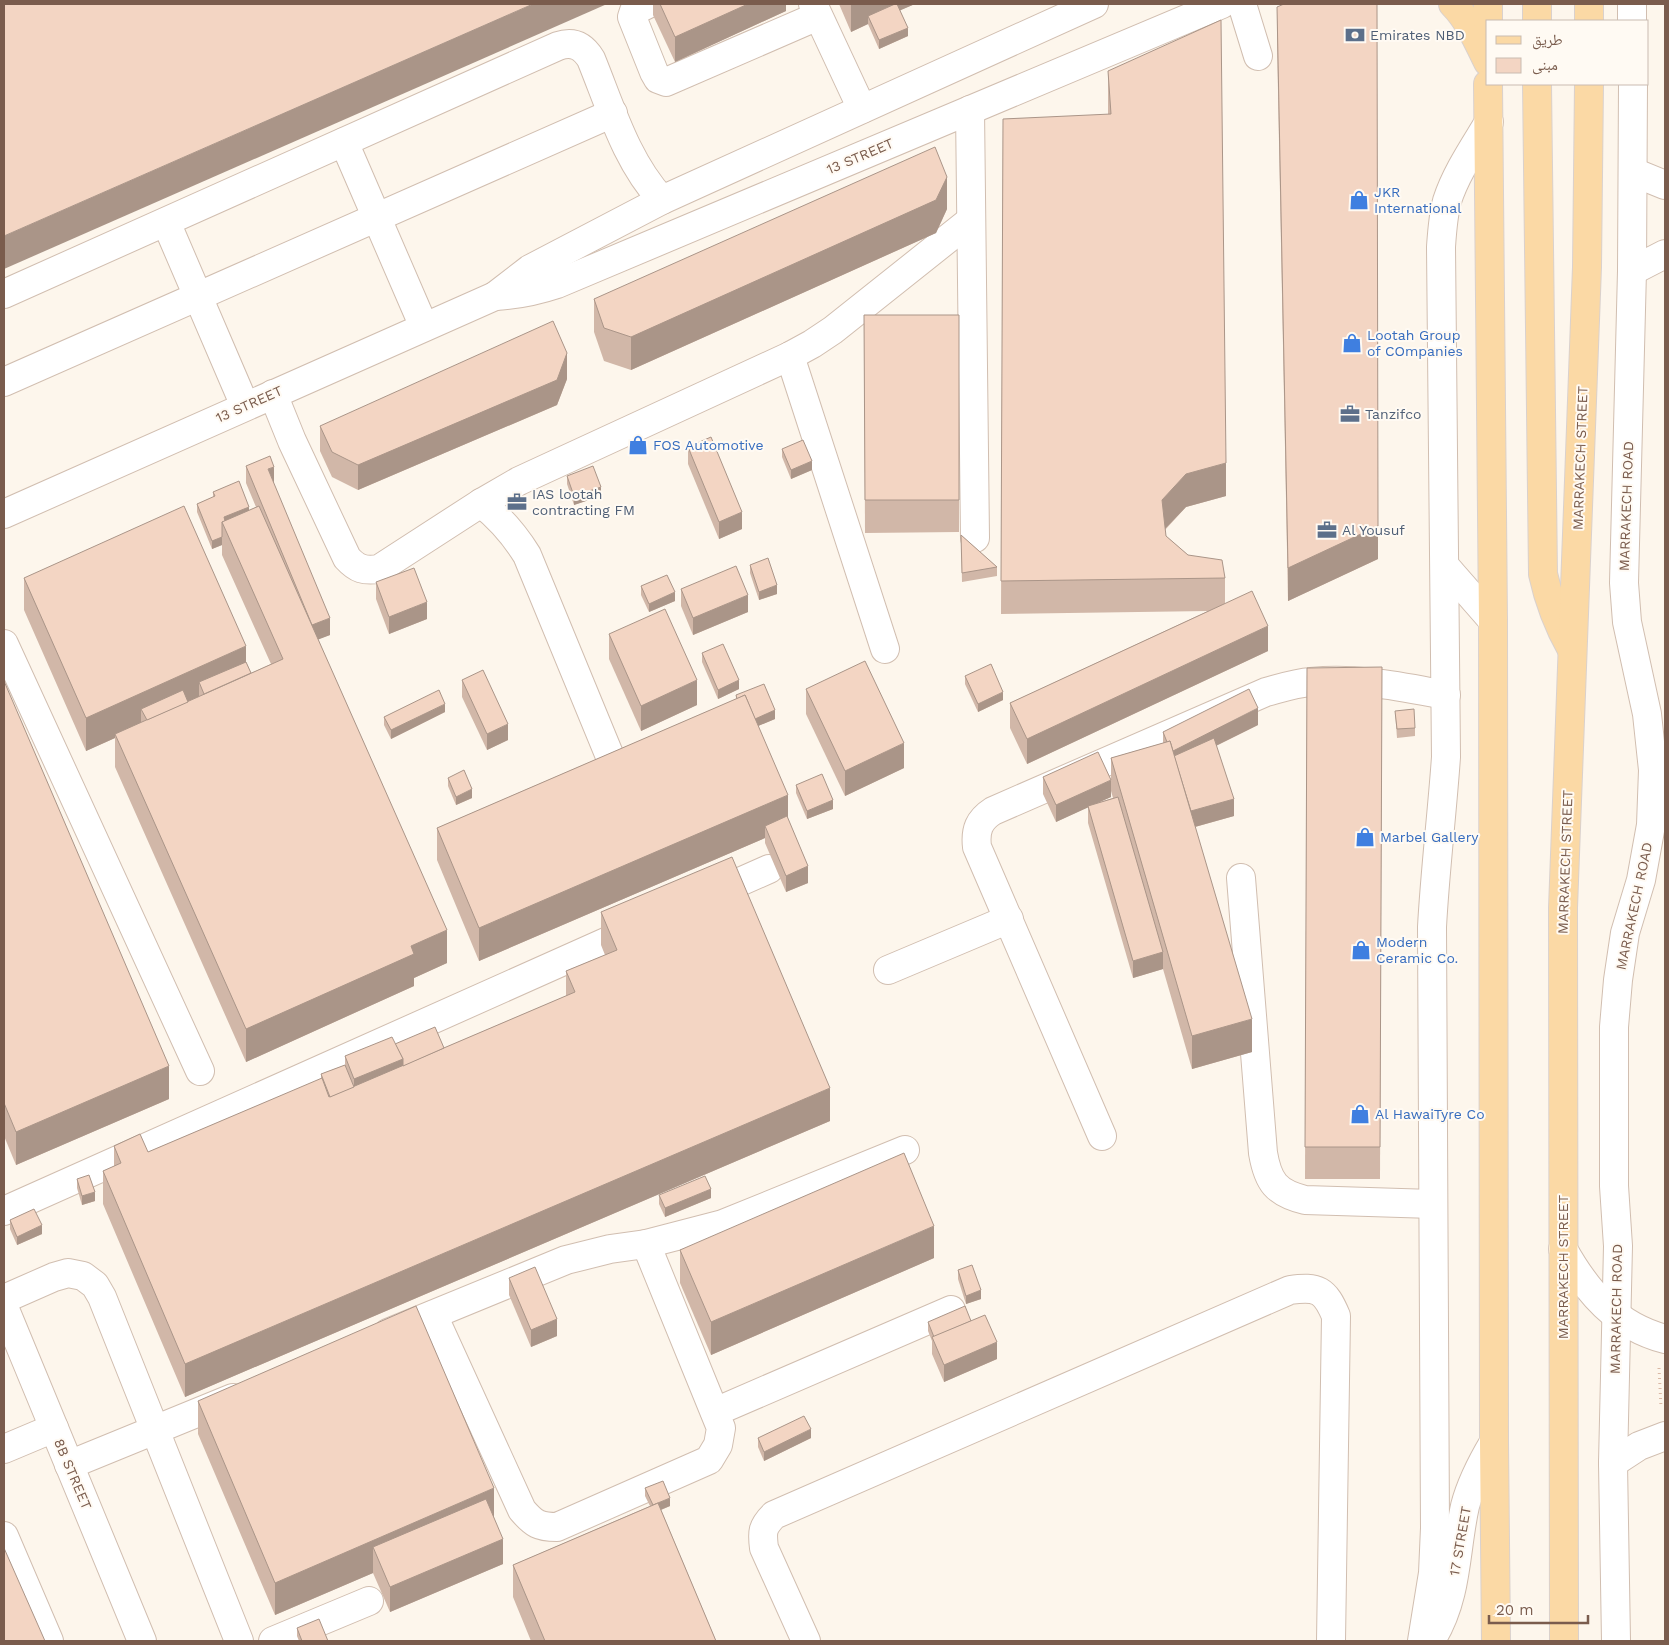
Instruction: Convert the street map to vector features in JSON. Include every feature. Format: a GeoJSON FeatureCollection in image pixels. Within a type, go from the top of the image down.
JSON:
{"type":"FeatureCollection","features":[{"type":"Feature","properties":{"kind":"main road"},"geometry":{"type":"LineString","coordinates":[[1453,4],[1461,12],[1486,58]]}},
{"type":"Feature","properties":{"kind":"main road"},"geometry":{"type":"LineString","coordinates":[[1488,4],[1488,20]]}},
{"type":"Feature","properties":{"kind":"main road"},"geometry":{"type":"LineString","coordinates":[[1537,4],[1537,20]]}},
{"type":"Feature","properties":{"kind":"main road"},"geometry":{"type":"LineString","coordinates":[[1589,4],[1589,20]]}},
{"type":"Feature","properties":{"kind":"main road"},"geometry":{"type":"LineString","coordinates":[[1488,85],[1493,621],[1496,1641]]}},
{"type":"Feature","properties":{"kind":"main road"},"geometry":{"type":"LineString","coordinates":[[1537,85],[1543,574],[1549,601],[1573,652]]}},
{"type":"Feature","properties":{"kind":"main road","name":"MARRAKECH STREET"},"geometry":{"type":"LineString","coordinates":[[1564,1641],[1563,908],[1587,267],[1588,85]]}},
{"type":"Feature","properties":{"kind":"street"},"geometry":{"type":"LineString","coordinates":[[648,4],[634,11],[632,17],[654,72],[658,79],[666,82],[816,10],[862,109]]}},
{"type":"Feature","properties":{"kind":"street","name":"13 STREET"},"geometry":{"type":"LineString","coordinates":[[6,506],[273,394],[495,296],[542,262],[662,200],[1094,4]]}},
{"type":"Feature","properties":{"kind":"street","name":"13 STREET"},"geometry":{"type":"LineString","coordinates":[[495,296],[516,295],[557,284],[1222,4]]}},
{"type":"Feature","properties":{"kind":"street"},"geometry":{"type":"LineString","coordinates":[[1242,4],[1258,56]]}},
{"type":"Feature","properties":{"kind":"street"},"geometry":{"type":"LineString","coordinates":[[1632,4],[1632,20]]}},
{"type":"Feature","properties":{"kind":"street"},"geometry":{"type":"LineString","coordinates":[[4,294],[568,43],[578,45],[586,50],[592,60],[635,165],[662,200]]}},
{"type":"Feature","properties":{"kind":"street","name":"MARRAKECH ROAD"},"geometry":{"type":"LineString","coordinates":[[1616,1641],[1614,1463],[1618,1246],[1614,1186],[1614,1027],[1618,980],[1625,934],[1642,880],[1651,826],[1653,770],[1647,714],[1627,622],[1624,583],[1632,272],[1633,85]]}},
{"type":"Feature","properties":{"kind":"street"},"geometry":{"type":"LineString","coordinates":[[970,110],[975,538]]}},
{"type":"Feature","properties":{"kind":"street"},"geometry":{"type":"LineString","coordinates":[[4,382],[613,113]]}},
{"type":"Feature","properties":{"kind":"street"},"geometry":{"type":"LineString","coordinates":[[1422,1641],[1433,1573],[1435,1528],[1432,927],[1434,883],[1446,766],[1442,224],[1455,180],[1489,122]]}},
{"type":"Feature","properties":{"kind":"street"},"geometry":{"type":"LineString","coordinates":[[344,142],[424,327]]}},
{"type":"Feature","properties":{"kind":"street"},"geometry":{"type":"LineString","coordinates":[[1633,172],[1665,185]]}},
{"type":"Feature","properties":{"kind":"street"},"geometry":{"type":"LineString","coordinates":[[273,394],[292,441],[347,558],[356,567],[367,571],[379,570],[480,503],[519,481],[790,356],[812,344],[846,320],[970,221]]}},
{"type":"Feature","properties":{"kind":"street"},"geometry":{"type":"LineString","coordinates":[[166,222],[245,406]]}},
{"type":"Feature","properties":{"kind":"street"},"geometry":{"type":"LineString","coordinates":[[1632,272],[1665,254]]}},
{"type":"Feature","properties":{"kind":"street"},"geometry":{"type":"LineString","coordinates":[[790,356],[885,649]]}},
{"type":"Feature","properties":{"kind":"street"},"geometry":{"type":"LineString","coordinates":[[480,503],[515,535],[527,555],[602,763],[637,748]]}},
{"type":"Feature","properties":{"kind":"street"},"geometry":{"type":"LineString","coordinates":[[1445,566],[1493,621]]}},
{"type":"Feature","properties":{"kind":"street"},"geometry":{"type":"LineString","coordinates":[[4,644],[200,1071]]}},
{"type":"Feature","properties":{"kind":"street"},"geometry":{"type":"LineString","coordinates":[[1102,1136],[977,847],[975,836],[978,825],[984,816],[993,810],[1266,692],[1288,686],[1310,682],[1356,680],[1446,695]]}},
{"type":"Feature","properties":{"kind":"street"},"geometry":{"type":"LineString","coordinates":[[687,905],[769,869]]}},
{"type":"Feature","properties":{"kind":"street"},"geometry":{"type":"LineString","coordinates":[[1242,878],[1263,1153],[1266,1170],[1275,1185],[1288,1196],[1305,1200],[1433,1204]]}},
{"type":"Feature","properties":{"kind":"street"},"geometry":{"type":"LineString","coordinates":[[4,1211],[660,918]]}},
{"type":"Feature","properties":{"kind":"street"},"geometry":{"type":"LineString","coordinates":[[888,970],[1009,919]]}},
{"type":"Feature","properties":{"kind":"street"},"geometry":{"type":"LineString","coordinates":[[370,1341],[566,1260],[610,1249],[646,1244],[723,1224],[906,1150]]}},
{"type":"Feature","properties":{"kind":"street"},"geometry":{"type":"LineString","coordinates":[[433,1315],[522,1510],[531,1521],[543,1527],[557,1527],[708,1460],[718,1445],[721,1428],[646,1244]]}},
{"type":"Feature","properties":{"kind":"street"},"geometry":{"type":"LineString","coordinates":[[1563,1249],[1577,1275],[1595,1297],[1616,1316],[1637,1328],[1662,1338]]}},
{"type":"Feature","properties":{"kind":"street"},"geometry":{"type":"LineString","coordinates":[[4,1299],[54,1277],[68,1273],[83,1276],[95,1285],[102,1297],[239,1641]]}},
{"type":"Feature","properties":{"kind":"street"},"geometry":{"type":"LineString","coordinates":[[806,1641],[764,1548],[762,1534],[766,1523],[774,1514],[1290,1290],[1308,1288],[1321,1291],[1330,1301],[1336,1316],[1331,1641]]}},
{"type":"Feature","properties":{"kind":"street","name":"8B STREET"},"geometry":{"type":"LineString","coordinates":[[4,1307],[142,1641]]}},
{"type":"Feature","properties":{"kind":"street"},"geometry":{"type":"LineString","coordinates":[[715,1412],[951,1310]]}},
{"type":"Feature","properties":{"kind":"street"},"geometry":{"type":"LineString","coordinates":[[69,1465],[252,1389]]}},
{"type":"Feature","properties":{"kind":"street"},"geometry":{"type":"LineString","coordinates":[[4,1449],[54,1428]]}},
{"type":"Feature","properties":{"kind":"street"},"geometry":{"type":"LineString","coordinates":[[1614,1463],[1640,1446],[1664,1437]]}},
{"type":"Feature","properties":{"kind":"street","name":"17 STREET"},"geometry":{"type":"LineString","coordinates":[[1431,1641],[1448,1604],[1456,1571],[1459,1538],[1466,1504],[1477,1472],[1494,1442]]}},
{"type":"Feature","properties":{"kind":"street"},"geometry":{"type":"LineString","coordinates":[[4,1536],[49,1641]]}},
{"type":"Feature","properties":{"kind":"street"},"geometry":{"type":"LineString","coordinates":[[272,1641],[369,1601]]}},
{"type":"Feature","properties":{"kind":"path"},"geometry":{"type":"LineString","coordinates":[[1662,1338],[1664,1437]]}},
{"type":"Feature","properties":{"kind":"building"},"geometry":{"type":"Polygon","coordinates":[[[4,4],[533,4],[4,236],[4,4]]]}},
{"type":"Feature","properties":{"kind":"building"},"geometry":{"type":"Polygon","coordinates":[[[660,4],[748,4],[675,37],[660,4]]]}},
{"type":"Feature","properties":{"kind":"building"},"geometry":{"type":"Polygon","coordinates":[[[897,4],[908,28],[879,40],[868,16],[897,4]]]}},
{"type":"Feature","properties":{"kind":"building"},"geometry":{"type":"Polygon","coordinates":[[[1284,4],[1377,4],[1378,526],[1288,568],[1277,7],[1284,4]]]}},
{"type":"Feature","properties":{"kind":"building"},"geometry":{"type":"Polygon","coordinates":[[[1221,20],[1226,463],[1186,474],[1162,500],[1166,536],[1188,555],[1222,560],[1225,578],[1001,581],[1003,119],[1111,114],[1108,71],[1221,20]]]}},
{"type":"Feature","properties":{"kind":"building"},"geometry":{"type":"Polygon","coordinates":[[[935,147],[947,177],[936,200],[631,337],[604,328],[594,299],[935,147]]]}},
{"type":"Feature","properties":{"kind":"building"},"geometry":{"type":"Polygon","coordinates":[[[864,315],[959,315],[959,500],[865,500],[864,315]]]}},
{"type":"Feature","properties":{"kind":"building"},"geometry":{"type":"Polygon","coordinates":[[[553,321],[567,353],[557,380],[358,465],[332,452],[320,426],[553,321]]]}},
{"type":"Feature","properties":{"kind":"building"},"geometry":{"type":"Polygon","coordinates":[[[711,437],[742,512],[719,522],[688,447],[711,437]]]}},
{"type":"Feature","properties":{"kind":"building"},"geometry":{"type":"Polygon","coordinates":[[[803,440],[812,461],[791,470],[782,449],[803,440]]]}},
{"type":"Feature","properties":{"kind":"building"},"geometry":{"type":"Polygon","coordinates":[[[270,456],[274,467],[268,469],[330,618],[312,625],[246,466],[270,456]]]}},
{"type":"Feature","properties":{"kind":"building"},"geometry":{"type":"Polygon","coordinates":[[[593,466],[601,487],[574,496],[567,476],[593,466]]]}},
{"type":"Feature","properties":{"kind":"building"},"geometry":{"type":"Polygon","coordinates":[[[239,481],[249,507],[224,517],[222,537],[212,541],[197,504],[215,496],[213,492],[239,481]]]}},
{"type":"Feature","properties":{"kind":"building"},"geometry":{"type":"Polygon","coordinates":[[[184,506],[246,646],[86,718],[24,578],[184,506]]]}},
{"type":"Feature","properties":{"kind":"building"},"geometry":{"type":"Polygon","coordinates":[[[259,506],[447,930],[411,946],[414,954],[246,1029],[115,734],[283,659],[222,522],[259,506]]]}},
{"type":"Feature","properties":{"kind":"building"},"geometry":{"type":"Polygon","coordinates":[[[961,535],[997,567],[962,573],[961,535]]]}},
{"type":"Feature","properties":{"kind":"building"},"geometry":{"type":"Polygon","coordinates":[[[768,558],[777,585],[759,592],[750,565],[768,558]]]}},
{"type":"Feature","properties":{"kind":"building"},"geometry":{"type":"Polygon","coordinates":[[[736,566],[748,595],[693,618],[681,589],[736,566]]]}},
{"type":"Feature","properties":{"kind":"building"},"geometry":{"type":"Polygon","coordinates":[[[414,568],[427,602],[389,617],[376,582],[414,568]]]}},
{"type":"Feature","properties":{"kind":"building"},"geometry":{"type":"Polygon","coordinates":[[[667,575],[675,592],[649,604],[641,586],[667,575]]]}},
{"type":"Feature","properties":{"kind":"building"},"geometry":{"type":"Polygon","coordinates":[[[1252,591],[1268,626],[1027,739],[1010,703],[1252,591]]]}},
{"type":"Feature","properties":{"kind":"building"},"geometry":{"type":"Polygon","coordinates":[[[665,609],[697,680],[641,706],[609,634],[665,609]]]}},
{"type":"Feature","properties":{"kind":"building"},"geometry":{"type":"Polygon","coordinates":[[[723,644],[739,680],[718,690],[702,653],[723,644]]]}},
{"type":"Feature","properties":{"kind":"building"},"geometry":{"type":"Polygon","coordinates":[[[865,661],[904,743],[845,771],[806,689],[865,661]]]}},
{"type":"Feature","properties":{"kind":"building"},"geometry":{"type":"Polygon","coordinates":[[[246,662],[251,673],[204,694],[199,682],[246,662]]]}},
{"type":"Feature","properties":{"kind":"building"},"geometry":{"type":"Polygon","coordinates":[[[991,664],[1003,692],[978,704],[965,676],[991,664]]]}},
{"type":"Feature","properties":{"kind":"building"},"geometry":{"type":"Polygon","coordinates":[[[1382,667],[1380,1147],[1305,1147],[1307,668],[1382,667]]]}},
{"type":"Feature","properties":{"kind":"building"},"geometry":{"type":"Polygon","coordinates":[[[483,670],[508,724],[487,734],[462,680],[483,670]]]}},
{"type":"Feature","properties":{"kind":"building"},"geometry":{"type":"Polygon","coordinates":[[[4,681],[169,1066],[16,1132],[4,1103],[4,681]]]}},
{"type":"Feature","properties":{"kind":"building"},"geometry":{"type":"Polygon","coordinates":[[[764,684],[775,710],[755,719],[745,695],[737,699],[736,695],[764,684]]]}},
{"type":"Feature","properties":{"kind":"building"},"geometry":{"type":"Polygon","coordinates":[[[1249,689],[1258,708],[1173,751],[1170,741],[1167,742],[1163,732],[1249,689]]]}},
{"type":"Feature","properties":{"kind":"building"},"geometry":{"type":"Polygon","coordinates":[[[183,690],[188,702],[147,720],[141,709],[183,690]]]}},
{"type":"Feature","properties":{"kind":"building"},"geometry":{"type":"Polygon","coordinates":[[[439,690],[445,704],[391,730],[384,717],[439,690]]]}},
{"type":"Feature","properties":{"kind":"building"},"geometry":{"type":"Polygon","coordinates":[[[745,695],[788,795],[479,928],[437,828],[745,695]]]}},
{"type":"Feature","properties":{"kind":"building"},"geometry":{"type":"Polygon","coordinates":[[[1414,709],[1415,728],[1397,729],[1395,711],[1414,709]]]}},
{"type":"Feature","properties":{"kind":"building"},"geometry":{"type":"Polygon","coordinates":[[[1214,738],[1234,799],[1191,811],[1174,756],[1214,738]]]}},
{"type":"Feature","properties":{"kind":"building"},"geometry":{"type":"Polygon","coordinates":[[[1170,741],[1252,1019],[1192,1036],[1111,758],[1170,741]]]}},
{"type":"Feature","properties":{"kind":"building"},"geometry":{"type":"Polygon","coordinates":[[[1098,752],[1111,780],[1056,805],[1043,777],[1098,752]]]}},
{"type":"Feature","properties":{"kind":"building"},"geometry":{"type":"Polygon","coordinates":[[[464,770],[472,789],[456,797],[448,778],[464,770]]]}},
{"type":"Feature","properties":{"kind":"building"},"geometry":{"type":"Polygon","coordinates":[[[822,774],[833,800],[807,811],[796,785],[822,774]]]}},
{"type":"Feature","properties":{"kind":"building"},"geometry":{"type":"Polygon","coordinates":[[[1118,797],[1163,952],[1133,961],[1088,806],[1118,797]]]}},
{"type":"Feature","properties":{"kind":"building"},"geometry":{"type":"Polygon","coordinates":[[[787,816],[808,866],[786,876],[765,826],[787,816]]]}},
{"type":"Feature","properties":{"kind":"building"},"geometry":{"type":"Polygon","coordinates":[[[732,857],[830,1088],[185,1364],[103,1171],[121,1163],[114,1146],[140,1134],[148,1152],[322,1078],[329,1097],[575,992],[566,971],[617,950],[601,912],[732,857]]]}},
{"type":"Feature","properties":{"kind":"building"},"geometry":{"type":"Polygon","coordinates":[[[435,1027],[444,1048],[403,1066],[403,1059],[395,1044],[435,1027]]]}},
{"type":"Feature","properties":{"kind":"building"},"geometry":{"type":"Polygon","coordinates":[[[392,1037],[403,1059],[354,1079],[345,1056],[392,1037]]]}},
{"type":"Feature","properties":{"kind":"building"},"geometry":{"type":"Polygon","coordinates":[[[345,1065],[354,1087],[330,1097],[321,1074],[345,1065]]]}},
{"type":"Feature","properties":{"kind":"building"},"geometry":{"type":"Polygon","coordinates":[[[904,1153],[934,1226],[711,1322],[680,1250],[904,1153]]]}},
{"type":"Feature","properties":{"kind":"building"},"geometry":{"type":"Polygon","coordinates":[[[89,1175],[95,1192],[82,1196],[77,1179],[89,1175]]]}},
{"type":"Feature","properties":{"kind":"building"},"geometry":{"type":"Polygon","coordinates":[[[705,1176],[711,1189],[665,1208],[659,1195],[705,1176]]]}},
{"type":"Feature","properties":{"kind":"building"},"geometry":{"type":"Polygon","coordinates":[[[34,1209],[42,1225],[17,1237],[10,1220],[34,1209]]]}},
{"type":"Feature","properties":{"kind":"building"},"geometry":{"type":"Polygon","coordinates":[[[972,1265],[981,1290],[966,1296],[958,1270],[972,1265]]]}},
{"type":"Feature","properties":{"kind":"building"},"geometry":{"type":"Polygon","coordinates":[[[535,1267],[557,1319],[531,1330],[509,1278],[535,1267]]]}},
{"type":"Feature","properties":{"kind":"building"},"geometry":{"type":"Polygon","coordinates":[[[416,1306],[494,1488],[275,1583],[198,1401],[416,1306]]]}},
{"type":"Feature","properties":{"kind":"building"},"geometry":{"type":"Polygon","coordinates":[[[965,1306],[971,1321],[934,1337],[928,1322],[965,1306]]]}},
{"type":"Feature","properties":{"kind":"building"},"geometry":{"type":"Polygon","coordinates":[[[985,1315],[997,1342],[944,1365],[932,1337],[985,1315]]]}},
{"type":"Feature","properties":{"kind":"building"},"geometry":{"type":"Polygon","coordinates":[[[804,1416],[811,1429],[764,1452],[758,1438],[804,1416]]]}},
{"type":"Feature","properties":{"kind":"building"},"geometry":{"type":"Polygon","coordinates":[[[663,1481],[670,1498],[653,1505],[645,1488],[663,1481]]]}},
{"type":"Feature","properties":{"kind":"building"},"geometry":{"type":"Polygon","coordinates":[[[486,1499],[503,1539],[390,1587],[373,1547],[486,1499]]]}},
{"type":"Feature","properties":{"kind":"building"},"geometry":{"type":"Polygon","coordinates":[[[658,1503],[716,1641],[545,1641],[513,1565],[658,1503]]]}},
{"type":"Feature","properties":{"kind":"building"},"geometry":{"type":"Polygon","coordinates":[[[4,1548],[45,1641],[4,1641],[4,1548]]]}},
{"type":"Feature","properties":{"kind":"building"},"geometry":{"type":"Polygon","coordinates":[[[319,1619],[328,1641],[302,1641],[297,1628],[319,1619]]]}},
{"type":"Feature","properties":{"kind":"place","name":"Emirates NBD"},"geometry":{"type":"Point","coordinates":[1355,35]}},
{"type":"Feature","properties":{"kind":"place","name":"JKR International"},"geometry":{"type":"Point","coordinates":[1359,200]}},
{"type":"Feature","properties":{"kind":"place","name":"Lootah Group of COmpanies"},"geometry":{"type":"Point","coordinates":[1352,343]}},
{"type":"Feature","properties":{"kind":"place","name":"Tanzifco"},"geometry":{"type":"Point","coordinates":[1350,414]}},
{"type":"Feature","properties":{"kind":"place","name":"FOS Automotive"},"geometry":{"type":"Point","coordinates":[638,445]}},
{"type":"Feature","properties":{"kind":"place","name":"IAS lootah contracting FM"},"geometry":{"type":"Point","coordinates":[517,502]}},
{"type":"Feature","properties":{"kind":"place","name":"Al Yousuf"},"geometry":{"type":"Point","coordinates":[1327,530]}},
{"type":"Feature","properties":{"kind":"place","name":"Marbel Gallery"},"geometry":{"type":"Point","coordinates":[1365,837]}},
{"type":"Feature","properties":{"kind":"place","name":"Modern Ceramic Co."},"geometry":{"type":"Point","coordinates":[1361,950]}},
{"type":"Feature","properties":{"kind":"place","name":"Al HawaiTyre Co"},"geometry":{"type":"Point","coordinates":[1360,1114]}}]}
